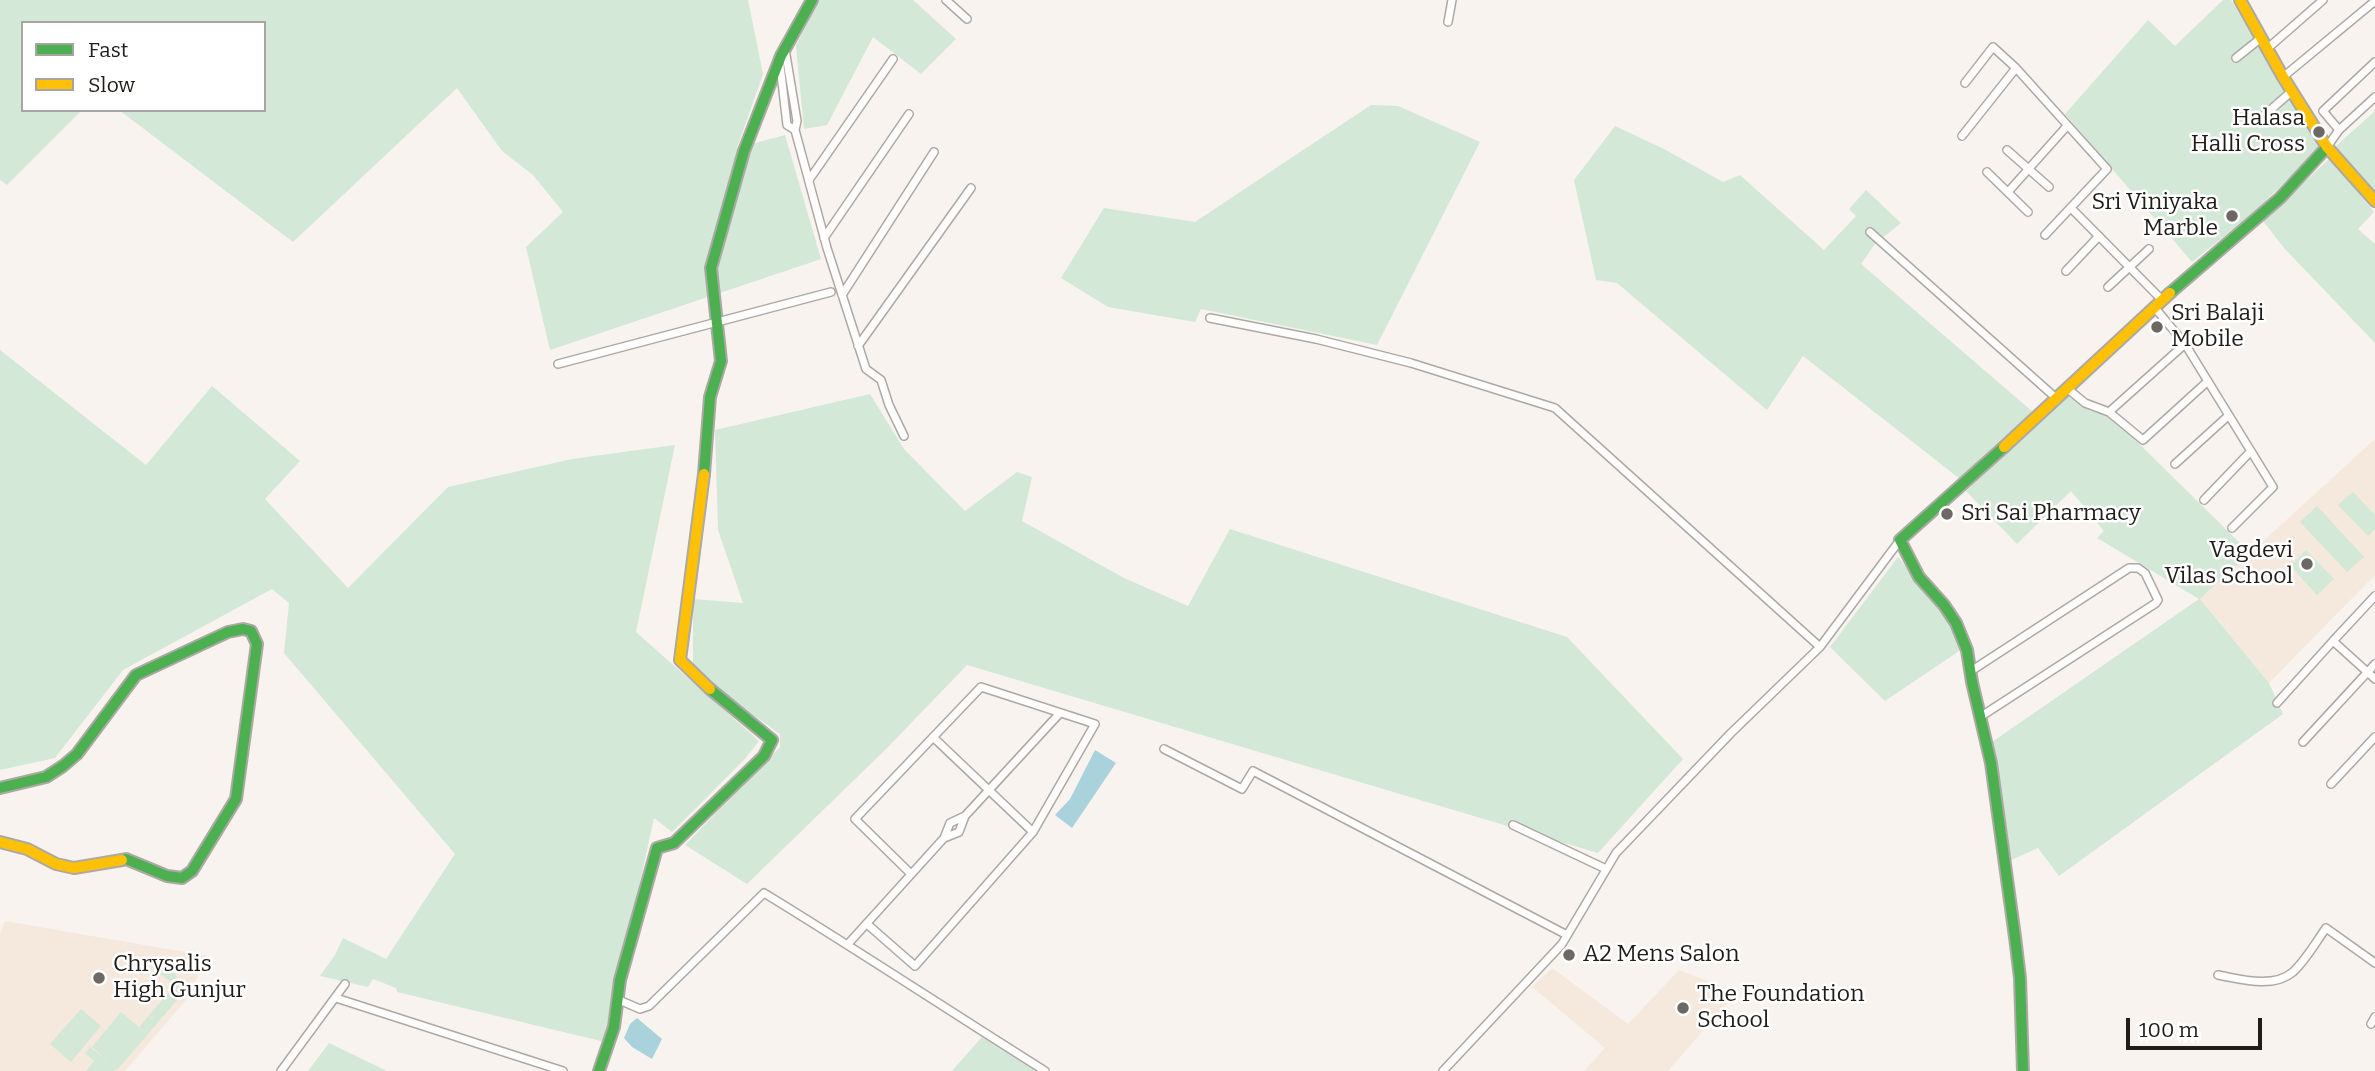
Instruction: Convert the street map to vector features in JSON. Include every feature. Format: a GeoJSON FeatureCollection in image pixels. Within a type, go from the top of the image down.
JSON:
{"type":"FeatureCollection","features":[{"type":"Feature","properties":{"kind":"street"},"geometry":{"type":"LineString","coordinates":[[600,1071],[612,1040],[620,980],[657,848],[674,844],[764,756],[772,740],[722,701],[680,660],[703,491],[710,397],[721,361],[711,268],[744,152],[779,61],[812,0]]}},
{"type":"Feature","properties":{"kind":"street"},"geometry":{"type":"LineString","coordinates":[[1448,22],[1451,0]]}},
{"type":"Feature","properties":{"kind":"street"},"geometry":{"type":"LineString","coordinates":[[2240,0],[2283,78],[2327,147],[2375,201]]}},
{"type":"Feature","properties":{"kind":"street"},"geometry":{"type":"LineString","coordinates":[[2236,58],[2264,43],[2323,0]]}},
{"type":"Feature","properties":{"kind":"street"},"geometry":{"type":"LineString","coordinates":[[949,1],[967,19]]}},
{"type":"Feature","properties":{"kind":"street"},"geometry":{"type":"LineString","coordinates":[[2283,78],[2375,1]]}},
{"type":"Feature","properties":{"kind":"street"},"geometry":{"type":"LineString","coordinates":[[1965,83],[1993,47],[2016,68],[2107,169],[2045,235]]}},
{"type":"Feature","properties":{"kind":"street"},"geometry":{"type":"LineString","coordinates":[[785,48],[797,121],[794,130],[824,238],[866,369],[881,380],[885,387],[889,405],[904,436]]}},
{"type":"Feature","properties":{"kind":"street"},"geometry":{"type":"LineString","coordinates":[[809,180],[893,59]]}},
{"type":"Feature","properties":{"kind":"street"},"geometry":{"type":"LineString","coordinates":[[779,61],[787,125],[794,130]]}},
{"type":"Feature","properties":{"kind":"street"},"geometry":{"type":"LineString","coordinates":[[2339,130],[2323,111],[2375,62]]}},
{"type":"Feature","properties":{"kind":"street"},"geometry":{"type":"LineString","coordinates":[[1962,136],[2016,68]]}},
{"type":"Feature","properties":{"kind":"street"},"geometry":{"type":"LineString","coordinates":[[2259,120],[2292,91]]}},
{"type":"Feature","properties":{"kind":"street"},"geometry":{"type":"LineString","coordinates":[[1443,1071],[1539,971],[1567,935],[1616,853],[1731,733],[1820,647],[1900,540],[2158,304],[2280,198],[2339,130],[2375,97]]}},
{"type":"Feature","properties":{"kind":"street"},"geometry":{"type":"LineString","coordinates":[[824,238],[909,114]]}},
{"type":"Feature","properties":{"kind":"street"},"geometry":{"type":"LineString","coordinates":[[2008,192],[2067,126]]}},
{"type":"Feature","properties":{"kind":"street"},"geometry":{"type":"LineString","coordinates":[[2007,150],[2049,187]]}},
{"type":"Feature","properties":{"kind":"street"},"geometry":{"type":"LineString","coordinates":[[842,295],[934,152]]}},
{"type":"Feature","properties":{"kind":"street"},"geometry":{"type":"LineString","coordinates":[[1987,172],[2028,212]]}},
{"type":"Feature","properties":{"kind":"street"},"geometry":{"type":"LineString","coordinates":[[859,346],[971,188]]}},
{"type":"Feature","properties":{"kind":"street"},"geometry":{"type":"LineString","coordinates":[[2071,208],[2129,267],[2158,304],[2273,487],[2232,528]]}},
{"type":"Feature","properties":{"kind":"street"},"geometry":{"type":"LineString","coordinates":[[1870,232],[2056,398]]}},
{"type":"Feature","properties":{"kind":"street"},"geometry":{"type":"LineString","coordinates":[[2066,271],[2099,236]]}},
{"type":"Feature","properties":{"kind":"street"},"geometry":{"type":"LineString","coordinates":[[2108,287],[2149,250]]}},
{"type":"Feature","properties":{"kind":"street"},"geometry":{"type":"LineString","coordinates":[[558,364],[831,292]]}},
{"type":"Feature","properties":{"kind":"street"},"geometry":{"type":"LineString","coordinates":[[1209,318],[1316,339],[1411,363],[1555,408],[1820,647]]}},
{"type":"Feature","properties":{"kind":"street"},"geometry":{"type":"LineString","coordinates":[[2109,412],[2185,344]]}},
{"type":"Feature","properties":{"kind":"street"},"geometry":{"type":"LineString","coordinates":[[2068,388],[2085,402],[2109,412],[2143,440],[2208,381]]}},
{"type":"Feature","properties":{"kind":"street"},"geometry":{"type":"LineString","coordinates":[[2175,464],[2228,416]]}},
{"type":"Feature","properties":{"kind":"street"},"geometry":{"type":"LineString","coordinates":[[2204,500],[2251,452]]}},
{"type":"Feature","properties":{"kind":"street"},"geometry":{"type":"LineString","coordinates":[[1900,540],[1919,578],[1944,605],[1956,623],[1967,650],[1991,764],[2020,978],[2023,1071]]}},
{"type":"Feature","properties":{"kind":"street"},"geometry":{"type":"LineString","coordinates":[[1971,671],[2129,568],[2138,568],[2144,573],[2158,600],[1980,717]]}},
{"type":"Feature","properties":{"kind":"street"},"geometry":{"type":"LineString","coordinates":[[2277,703],[2375,596]]}},
{"type":"Feature","properties":{"kind":"street"},"geometry":{"type":"LineString","coordinates":[[0,788],[46,777],[63,765],[76,754],[136,675],[228,632],[242,628],[253,631],[257,636],[236,799],[192,871],[182,878],[167,876],[127,859],[74,868],[56,864],[27,849],[0,842]]}},
{"type":"Feature","properties":{"kind":"street"},"geometry":{"type":"LineString","coordinates":[[2333,641],[2375,679]]}},
{"type":"Feature","properties":{"kind":"street"},"geometry":{"type":"LineString","coordinates":[[2302,741],[2375,664]]}},
{"type":"Feature","properties":{"kind":"street"},"geometry":{"type":"LineString","coordinates":[[867,924],[915,966],[1033,832],[1095,724],[981,687],[856,819],[911,874]]}},
{"type":"Feature","properties":{"kind":"street"},"geometry":{"type":"LineString","coordinates":[[944,838],[959,832],[965,816],[1060,713]]}},
{"type":"Feature","properties":{"kind":"street"},"geometry":{"type":"LineString","coordinates":[[933,737],[1033,832]]}},
{"type":"Feature","properties":{"kind":"street"},"geometry":{"type":"LineString","coordinates":[[2331,784],[2375,737]]}},
{"type":"Feature","properties":{"kind":"street"},"geometry":{"type":"LineString","coordinates":[[1164,749],[1242,789],[1253,771],[1567,935]]}},
{"type":"Feature","properties":{"kind":"street"},"geometry":{"type":"LineString","coordinates":[[848,944],[944,838],[950,822],[965,816]]}},
{"type":"Feature","properties":{"kind":"street"},"geometry":{"type":"LineString","coordinates":[[1513,825],[1606,869]]}},
{"type":"Feature","properties":{"kind":"street"},"geometry":{"type":"LineString","coordinates":[[619,1000],[640,1009],[649,1006],[764,893],[1045,1071]]}},
{"type":"Feature","properties":{"kind":"street"},"geometry":{"type":"LineString","coordinates":[[2218,975],[2258,982],[2280,979],[2293,972],[2326,928],[2375,963]]}},
{"type":"Feature","properties":{"kind":"street"},"geometry":{"type":"LineString","coordinates":[[281,1071],[345,984]]}},
{"type":"Feature","properties":{"kind":"street"},"geometry":{"type":"LineString","coordinates":[[336,998],[563,1071]]}},
{"type":"Feature","properties":{"kind":"shaded area","name":"Vagdevi Vilas School"},"geometry":{"type":"Polygon","coordinates":[[[2375,439],[2375,575],[2269,683],[2200,599],[2375,439]]]}},
{"type":"Feature","properties":{"kind":"shaded area","name":"Chrysalis High Gunjur"},"geometry":{"type":"Polygon","coordinates":[[[5,921],[208,956],[186,1000],[125,1071],[0,1071],[0,934],[5,921]]]}},
{"type":"Feature","properties":{"kind":"shaded area","name":"The Foundation School"},"geometry":{"type":"Polygon","coordinates":[[[1552,968],[1628,1024],[1679,970],[1737,992],[1668,1071],[1584,1071],[1605,1048],[1532,987],[1552,968]]]}},
{"type":"Feature","properties":{"kind":"green space"},"geometry":{"type":"Polygon","coordinates":[[[0,0],[748,0],[763,74],[737,148],[785,135],[821,259],[550,350],[526,247],[563,212],[533,175],[502,151],[457,88],[293,242],[122,112],[266,112],[266,21],[21,21],[21,112],[80,112],[7,185],[0,180],[0,0]]]}},
{"type":"Feature","properties":{"kind":"green space"},"geometry":{"type":"Polygon","coordinates":[[[818,0],[913,0],[956,39],[921,74],[873,37],[827,125],[804,129],[796,46],[818,0]]]}},
{"type":"Feature","properties":{"kind":"green space"},"geometry":{"type":"Polygon","coordinates":[[[2223,0],[2231,0],[2320,148],[2250,216],[2192,262],[2065,114],[2148,20],[2175,46],[2223,0]]]}},
{"type":"Feature","properties":{"kind":"green space"},"geometry":{"type":"Polygon","coordinates":[[[1371,105],[1398,106],[1480,142],[1377,345],[1201,309],[1195,322],[1108,307],[1061,278],[1104,208],[1195,222],[1371,105]]]}},
{"type":"Feature","properties":{"kind":"green space"},"geometry":{"type":"Polygon","coordinates":[[[2375,111],[2375,194],[2339,154],[2336,146],[2375,111]]]}},
{"type":"Feature","properties":{"kind":"green space"},"geometry":{"type":"Polygon","coordinates":[[[1615,126],[1664,149],[1723,182],[1740,175],[1824,250],[1856,216],[1849,209],[1866,190],[1901,223],[1874,245],[1861,264],[2034,413],[1960,479],[1803,356],[1767,410],[1617,283],[1596,280],[1574,180],[1615,126]]]}},
{"type":"Feature","properties":{"kind":"green space"},"geometry":{"type":"Polygon","coordinates":[[[2330,158],[2374,212],[2358,229],[2375,244],[2375,343],[2285,249],[2263,221],[2330,158]]]}},
{"type":"Feature","properties":{"kind":"green space"},"geometry":{"type":"Polygon","coordinates":[[[0,350],[146,465],[212,386],[300,461],[265,499],[348,588],[448,487],[572,459],[675,445],[636,632],[759,741],[744,760],[672,832],[654,818],[605,1042],[397,992],[396,988],[373,979],[368,987],[320,976],[343,938],[386,959],[455,854],[284,653],[289,603],[272,589],[123,670],[55,758],[0,770],[0,350]]]}},
{"type":"Feature","properties":{"kind":"green space"},"geometry":{"type":"Polygon","coordinates":[[[870,394],[904,449],[965,511],[1017,472],[1032,477],[1022,521],[1124,578],[1188,606],[1230,529],[1567,637],[1683,759],[1598,853],[967,665],[887,748],[747,884],[685,845],[780,747],[780,734],[722,693],[693,664],[693,599],[743,603],[718,530],[715,430],[870,394]]]}},
{"type":"Feature","properties":{"kind":"green space"},"geometry":{"type":"Polygon","coordinates":[[[2066,396],[2078,400],[2090,411],[2110,415],[2250,553],[2200,599],[2269,683],[2283,714],[2059,876],[2038,848],[2011,860],[1992,742],[2199,599],[2097,538],[2104,531],[2071,491],[2017,544],[1966,491],[2066,396]]]}},
{"type":"Feature","properties":{"kind":"green space"},"geometry":{"type":"Polygon","coordinates":[[[2353,492],[2375,515],[2375,529],[2368,536],[2338,505],[2353,492]]]}},
{"type":"Feature","properties":{"kind":"green space"},"geometry":{"type":"Polygon","coordinates":[[[2317,506],[2364,557],[2347,572],[2300,522],[2317,506]]]}},
{"type":"Feature","properties":{"kind":"green space"},"geometry":{"type":"Polygon","coordinates":[[[2306,550],[2334,579],[2317,595],[2290,566],[2306,550]]]}},
{"type":"Feature","properties":{"kind":"green space"},"geometry":{"type":"Polygon","coordinates":[[[1898,557],[1948,619],[1962,649],[1885,701],[1830,647],[1898,557]]]}},
{"type":"Feature","properties":{"kind":"green space"},"geometry":{"type":"Polygon","coordinates":[[[162,961],[176,975],[180,995],[177,1000],[118,1069],[86,1071],[94,1061],[85,1053],[90,1047],[111,1063],[92,1047],[121,1012],[140,1028],[175,985],[156,971],[162,961]]]}},
{"type":"Feature","properties":{"kind":"green space"},"geometry":{"type":"Polygon","coordinates":[[[81,1009],[101,1026],[71,1062],[50,1044],[81,1009]]]}},
{"type":"Feature","properties":{"kind":"green space"},"geometry":{"type":"Polygon","coordinates":[[[982,1037],[1036,1071],[952,1071],[982,1037]]]}},
{"type":"Feature","properties":{"kind":"green space"},"geometry":{"type":"Polygon","coordinates":[[[329,1043],[387,1071],[308,1071],[329,1043]]]}},
{"type":"Feature","properties":{"kind":"water"},"geometry":{"type":"Polygon","coordinates":[[[1095,750],[1116,763],[1072,828],[1055,815],[1070,799],[1095,750]]]}},
{"type":"Feature","properties":{"kind":"water"},"geometry":{"type":"Polygon","coordinates":[[[637,1018],[662,1039],[652,1059],[632,1047],[624,1038],[630,1024],[637,1018]]]}},
{"type":"Feature","properties":{"kind":"traffic: fast"},"geometry":{"type":"LineString","coordinates":[[704,474],[710,397],[721,361],[711,268],[744,151],[781,56],[812,0]]}},
{"type":"Feature","properties":{"kind":"traffic: fast"},"geometry":{"type":"LineString","coordinates":[[2170,293],[2280,198],[2327,147]]}},
{"type":"Feature","properties":{"kind":"traffic: fast"},"geometry":{"type":"LineString","coordinates":[[2004,447],[1900,540],[1919,577],[1956,623],[1967,650],[1991,763],[2015,937],[2020,978],[2023,1071]]}},
{"type":"Feature","properties":{"kind":"traffic: fast"},"geometry":{"type":"LineString","coordinates":[[0,788],[46,777],[63,766],[77,754],[136,675],[228,632],[243,629],[251,631],[257,644],[236,799],[192,871],[182,878],[167,876],[126,859],[122,860]]}},
{"type":"Feature","properties":{"kind":"traffic: fast"},"geometry":{"type":"LineString","coordinates":[[599,1071],[614,1027],[620,980],[657,848],[674,843],[764,756],[772,740],[710,689]]}},
{"type":"Feature","properties":{"kind":"traffic: slow"},"geometry":{"type":"LineString","coordinates":[[2240,0],[2283,77],[2327,147],[2375,201]]}},
{"type":"Feature","properties":{"kind":"traffic: slow"},"geometry":{"type":"LineString","coordinates":[[2004,447],[2170,293]]}},
{"type":"Feature","properties":{"kind":"traffic: slow"},"geometry":{"type":"LineString","coordinates":[[704,474],[680,660],[710,689]]}},
{"type":"Feature","properties":{"kind":"traffic: slow"},"geometry":{"type":"LineString","coordinates":[[0,842],[27,849],[56,864],[74,868],[122,860]]}},
{"type":"Feature","properties":{"kind":"place","name":"Halasa Halli Cross"},"geometry":{"type":"Point","coordinates":[2319,132]}},
{"type":"Feature","properties":{"kind":"place","name":"Sri Viniyaka Marble"},"geometry":{"type":"Point","coordinates":[2232,216]}},
{"type":"Feature","properties":{"kind":"place","name":"Sri Balaji Mobile"},"geometry":{"type":"Point","coordinates":[2157,327]}},
{"type":"Feature","properties":{"kind":"place","name":"Sri Sai Pharmacy"},"geometry":{"type":"Point","coordinates":[1947,514]}},
{"type":"Feature","properties":{"kind":"place","name":"Vagdevi Vilas School"},"geometry":{"type":"Point","coordinates":[2307,564]}},
{"type":"Feature","properties":{"kind":"place","name":"A2 Mens Salon"},"geometry":{"type":"Point","coordinates":[1569,955]}},
{"type":"Feature","properties":{"kind":"place","name":"Chrysalis High Gunjur"},"geometry":{"type":"Point","coordinates":[99,978]}},
{"type":"Feature","properties":{"kind":"place","name":"The Foundation School"},"geometry":{"type":"Point","coordinates":[1683,1008]}}]}
